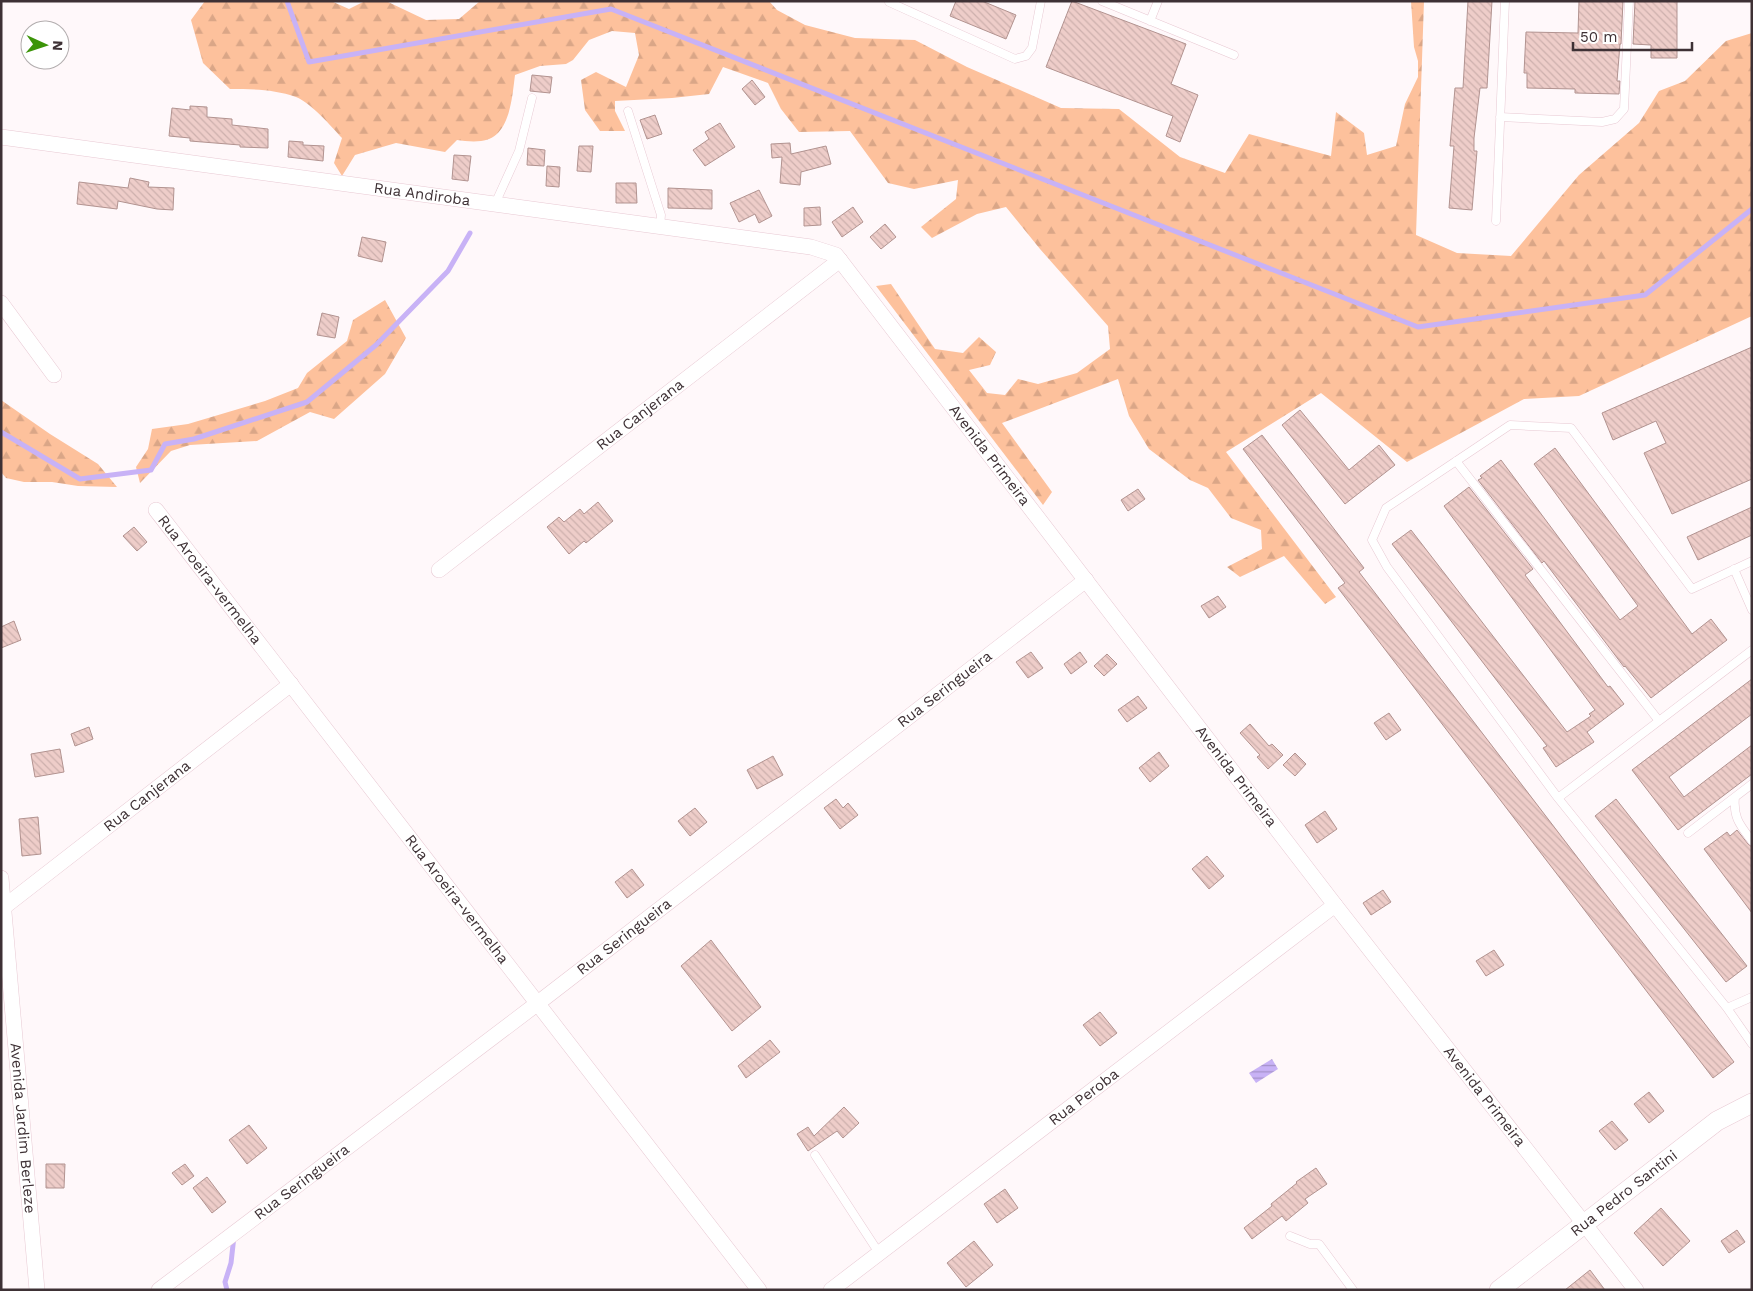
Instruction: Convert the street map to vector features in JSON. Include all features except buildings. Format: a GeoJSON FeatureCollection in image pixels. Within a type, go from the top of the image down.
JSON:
{"type":"FeatureCollection","features":[{"type":"Feature","properties":{"kind":"street","name":"Rua Andiroba"},"geometry":{"type":"LineString","coordinates":[[1,137],[811,247],[836,255],[840,260]]}},
{"type":"Feature","properties":{"kind":"street","name":"Rua Canjerana"},"geometry":{"type":"LineString","coordinates":[[439,570],[840,260]]}},
{"type":"Feature","properties":{"kind":"street","name":"Avenida Primeira"},"geometry":{"type":"LineString","coordinates":[[840,260],[1335,904],[1636,1290]]}},
{"type":"Feature","properties":{"kind":"street"},"geometry":{"type":"LineString","coordinates":[[1,303],[54,375]]}},
{"type":"Feature","properties":{"kind":"street","name":"Rua Aroeira-vermelha"},"geometry":{"type":"LineString","coordinates":[[156,510],[760,1290]]}},
{"type":"Feature","properties":{"kind":"street","name":"Rua Seringueira"},"geometry":{"type":"LineString","coordinates":[[159,1290],[538,1003],[1086,580]]}},
{"type":"Feature","properties":{"kind":"street","name":"Rua Canjerana"},"geometry":{"type":"LineString","coordinates":[[4,907],[291,684]]}},
{"type":"Feature","properties":{"kind":"street","name":"Avenida Jardim Berleze"},"geometry":{"type":"LineString","coordinates":[[1,878],[37,1290]]}},
{"type":"Feature","properties":{"kind":"street","name":"Rua Peroba"},"geometry":{"type":"LineString","coordinates":[[831,1290],[1335,904]]}},
{"type":"Feature","properties":{"kind":"street","name":"Rua Pedro Santini"},"geometry":{"type":"LineString","coordinates":[[1499,1290],[1717,1121],[1752,1103]]}},
{"type":"Feature","properties":{"kind":"lane"},"geometry":{"type":"LineString","coordinates":[[889,2],[1015,58],[1026,56],[1032,48],[1041,1]]}},
{"type":"Feature","properties":{"kind":"lane"},"geometry":{"type":"LineString","coordinates":[[1102,1],[1234,55]]}},
{"type":"Feature","properties":{"kind":"lane"},"geometry":{"type":"LineString","coordinates":[[1150,21],[1158,1]]}},
{"type":"Feature","properties":{"kind":"lane"},"geometry":{"type":"LineString","coordinates":[[1496,221],[1504,1]]}},
{"type":"Feature","properties":{"kind":"lane"},"geometry":{"type":"LineString","coordinates":[[1500,117],[1602,122],[1615,119],[1624,109],[1630,1]]}},
{"type":"Feature","properties":{"kind":"lane"},"geometry":{"type":"LineString","coordinates":[[494,204],[520,151],[532,98]]}},
{"type":"Feature","properties":{"kind":"lane"},"geometry":{"type":"LineString","coordinates":[[628,111],[661,215],[660,227]]}},
{"type":"Feature","properties":{"kind":"lane"},"geometry":{"type":"LineString","coordinates":[[1752,561],[1692,589],[1570,428],[1510,425],[1386,508],[1372,540],[1388,567],[1558,798],[1727,1008],[1752,1044]]}},
{"type":"Feature","properties":{"kind":"lane"},"geometry":{"type":"LineString","coordinates":[[1456,461],[1659,721]]}},
{"type":"Feature","properties":{"kind":"lane"},"geometry":{"type":"LineString","coordinates":[[1734,569],[1752,610]]}},
{"type":"Feature","properties":{"kind":"lane"},"geometry":{"type":"LineString","coordinates":[[1558,798],[1752,650]]}},
{"type":"Feature","properties":{"kind":"lane"},"geometry":{"type":"LineString","coordinates":[[1688,832],[1752,784]]}},
{"type":"Feature","properties":{"kind":"lane"},"geometry":{"type":"LineString","coordinates":[[1735,797],[1735,815],[1739,824],[1752,841]]}},
{"type":"Feature","properties":{"kind":"lane"},"geometry":{"type":"LineString","coordinates":[[1727,1008],[1752,997]]}},
{"type":"Feature","properties":{"kind":"lane"},"geometry":{"type":"LineString","coordinates":[[815,1155],[879,1253]]}},
{"type":"Feature","properties":{"kind":"lane"},"geometry":{"type":"LineString","coordinates":[[1290,1236],[1310,1244],[1318,1244],[1353,1290]]}},
{"type":"Feature","properties":{"kind":"green space"},"geometry":{"type":"Polygon","coordinates":[[[205,1],[331,1],[349,9],[365,1],[386,1],[426,20],[459,19],[480,1],[769,1],[777,10],[805,25],[855,38],[915,40],[967,67],[1061,108],[1119,109],[1180,157],[1225,173],[1249,134],[1331,156],[1336,112],[1364,133],[1367,155],[1396,146],[1405,104],[1418,77],[1411,1],[1424,1],[1416,235],[1457,253],[1511,256],[1579,175],[1639,123],[1659,91],[1685,81],[1726,41],[1752,33],[1752,316],[1579,396],[1524,399],[1407,462],[1321,393],[1226,452],[1336,597],[1325,604],[1284,556],[1240,577],[1227,567],[1262,549],[1261,530],[1231,518],[1208,488],[1190,480],[1149,449],[1129,416],[1118,379],[1002,423],[1052,492],[1043,505],[876,286],[891,284],[935,349],[963,353],[979,337],[996,352],[990,365],[969,370],[987,393],[1005,395],[1018,379],[1038,384],[1077,373],[1110,349],[1108,326],[1040,249],[1006,207],[977,214],[932,238],[921,227],[956,199],[958,180],[914,189],[888,183],[850,131],[799,132],[781,109],[768,83],[723,67],[709,94],[615,101],[615,111],[625,131],[600,131],[585,110],[581,80],[596,72],[626,87],[639,55],[635,33],[612,31],[589,40],[573,60],[566,64],[540,66],[515,75],[508,116],[498,133],[491,138],[481,141],[457,140],[445,152],[396,143],[355,155],[342,176],[334,163],[342,138],[308,104],[296,97],[280,92],[230,89],[203,63],[191,20],[205,1]]]}},
{"type":"Feature","properties":{"kind":"green space"},"geometry":{"type":"Polygon","coordinates":[[[385,300],[406,338],[385,374],[334,419],[310,412],[257,441],[190,445],[171,451],[140,483],[136,467],[148,449],[152,429],[188,424],[265,401],[298,388],[307,373],[347,341],[353,320],[385,300]]]}},
{"type":"Feature","properties":{"kind":"green space"},"geometry":{"type":"Polygon","coordinates":[[[1,400],[98,464],[117,487],[78,486],[52,482],[24,482],[6,478],[1,472],[1,400]]]}},
{"type":"Feature","properties":{"kind":"shaded area"},"geometry":{"type":"Polygon","coordinates":[[[1272,1059],[1278,1069],[1256,1083],[1249,1073],[1272,1059]]]}},
{"type":"Feature","properties":{"kind":"waterway"},"geometry":{"type":"LineString","coordinates":[[287,1],[309,62],[611,9],[1418,327],[1645,295],[1752,209]]}},
{"type":"Feature","properties":{"kind":"waterway"},"geometry":{"type":"LineString","coordinates":[[1,432],[80,479],[151,470],[165,444],[194,439],[307,402],[376,345],[448,271],[470,233]]}},
{"type":"Feature","properties":{"kind":"waterway"},"geometry":{"type":"LineString","coordinates":[[227,1290],[225,1282],[231,1263],[234,1236]]}}]}
